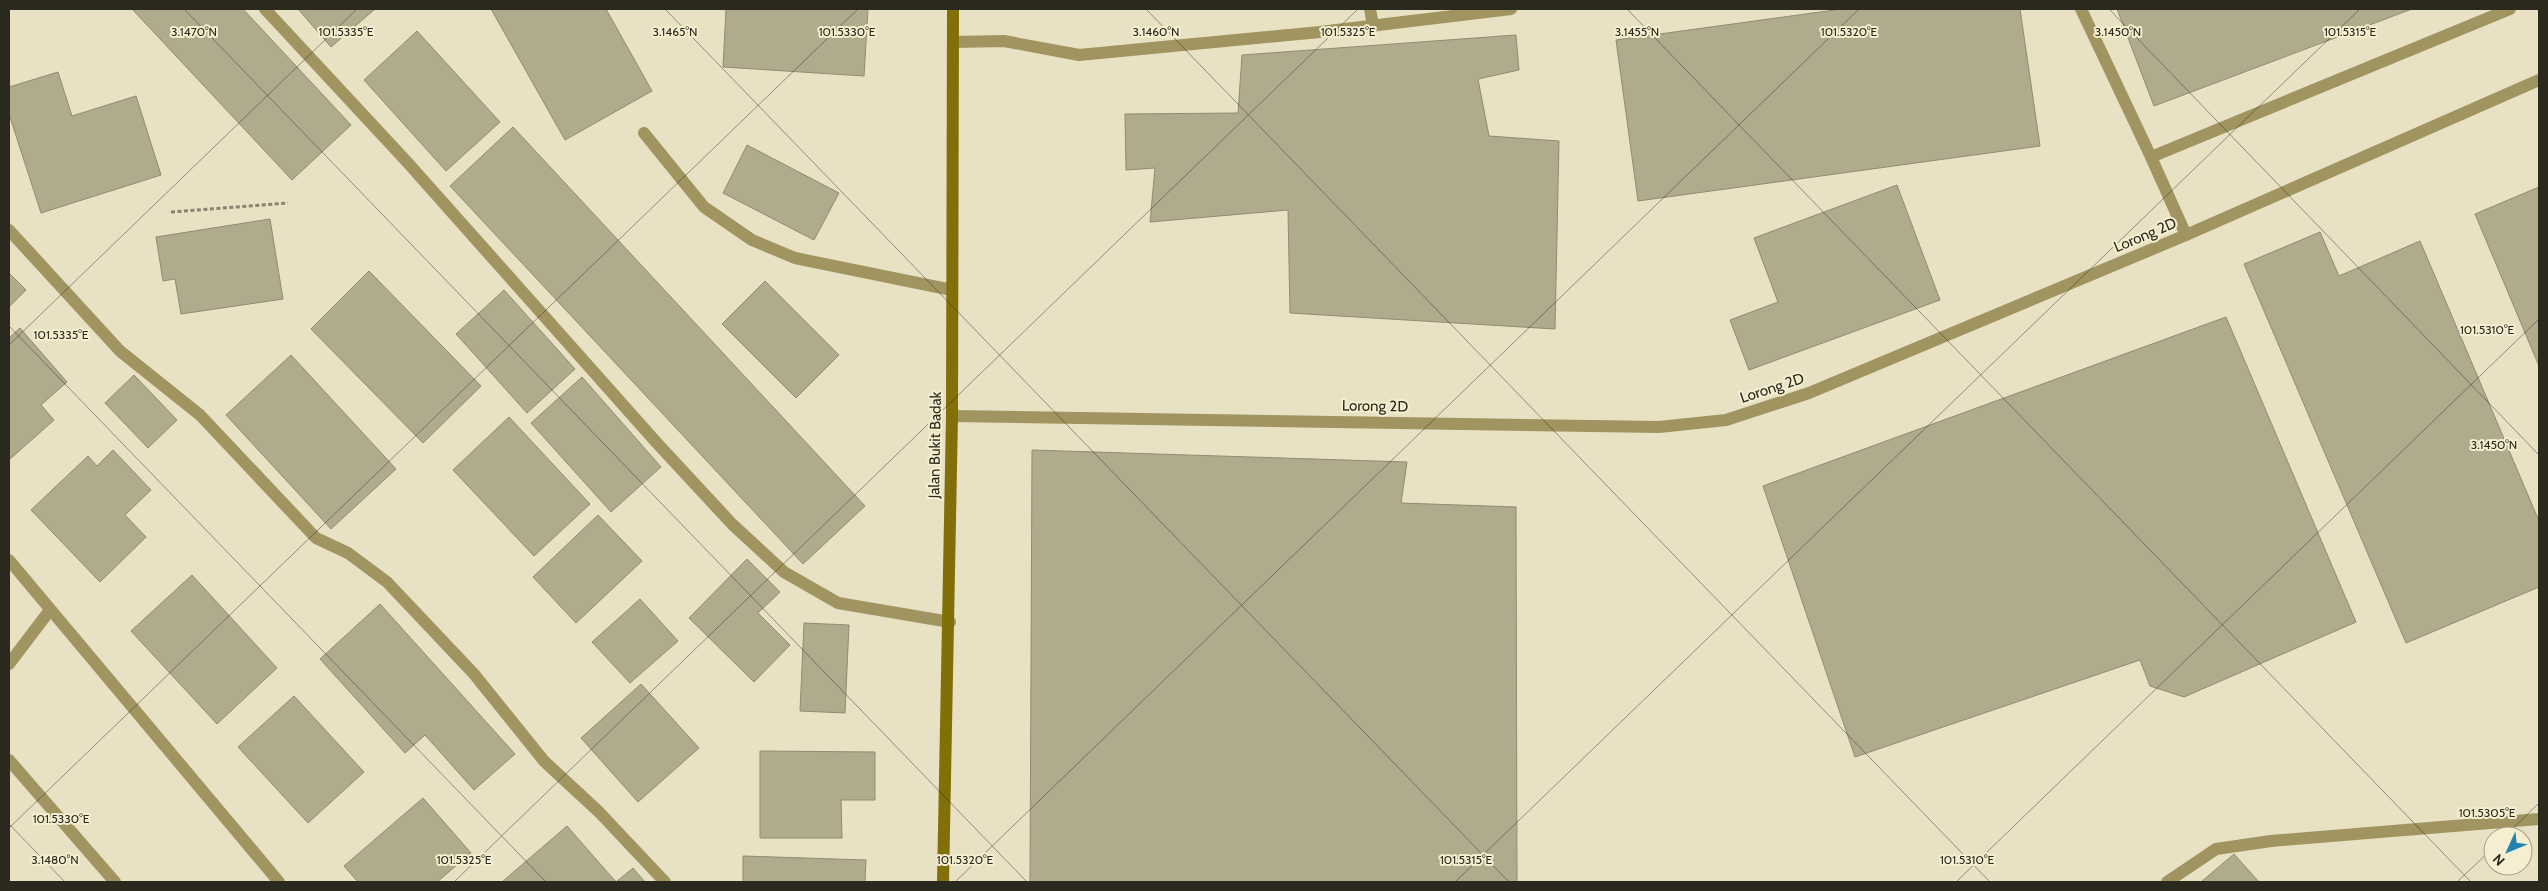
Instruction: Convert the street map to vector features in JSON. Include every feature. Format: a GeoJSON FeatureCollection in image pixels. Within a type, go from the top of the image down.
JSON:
{"type":"FeatureCollection","features":[{"type":"Feature","properties":{"kind":"main road","name":"Jalan Bukit Badak"},"geometry":{"type":"LineString","coordinates":[[943,882],[950,622],[953,9]]}},
{"type":"Feature","properties":{"kind":"street"},"geometry":{"type":"LineString","coordinates":[[265,9],[408,163],[656,442],[732,524],[784,572],[838,603],[950,622]]}},
{"type":"Feature","properties":{"kind":"street"},"geometry":{"type":"LineString","coordinates":[[1370,9],[1373,26]]}},
{"type":"Feature","properties":{"kind":"street"},"geometry":{"type":"LineString","coordinates":[[953,42],[1004,41],[1079,55],[1373,26],[1511,9]]}},
{"type":"Feature","properties":{"kind":"street"},"geometry":{"type":"LineString","coordinates":[[2081,9],[2186,235]]}},
{"type":"Feature","properties":{"kind":"street"},"geometry":{"type":"LineString","coordinates":[[2150,157],[2510,9]]}},
{"type":"Feature","properties":{"kind":"street","name":"Lorong 2D"},"geometry":{"type":"LineString","coordinates":[[952,416],[1659,427],[1726,420],[1809,394],[2186,235],[2539,80]]}},
{"type":"Feature","properties":{"kind":"street"},"geometry":{"type":"LineString","coordinates":[[644,133],[704,207],[752,240],[795,258],[952,290]]}},
{"type":"Feature","properties":{"kind":"street"},"geometry":{"type":"LineString","coordinates":[[9,230],[120,351],[200,415],[316,538],[348,553],[387,582],[474,674],[544,761],[599,812],[665,882]]}},
{"type":"Feature","properties":{"kind":"street"},"geometry":{"type":"LineString","coordinates":[[9,560],[279,882]]}},
{"type":"Feature","properties":{"kind":"street"},"geometry":{"type":"LineString","coordinates":[[9,664],[50,610]]}},
{"type":"Feature","properties":{"kind":"street"},"geometry":{"type":"LineString","coordinates":[[9,760],[115,882]]}},
{"type":"Feature","properties":{"kind":"street"},"geometry":{"type":"LineString","coordinates":[[2167,882],[2216,849],[2271,840],[2539,819]]}},
{"type":"Feature","properties":{"kind":"path"},"geometry":{"type":"LineString","coordinates":[[171,212],[288,204]]}},
{"type":"Feature","properties":{"kind":"building"},"geometry":{"type":"Polygon","coordinates":[[[132,9],[243,9],[351,125],[292,180],[132,9]]]}},
{"type":"Feature","properties":{"kind":"building"},"geometry":{"type":"Polygon","coordinates":[[[298,9],[375,9],[331,47],[298,9]]]}},
{"type":"Feature","properties":{"kind":"building"},"geometry":{"type":"Polygon","coordinates":[[[491,9],[606,9],[652,91],[565,140],[491,9]]]}},
{"type":"Feature","properties":{"kind":"building"},"geometry":{"type":"Polygon","coordinates":[[[726,9],[868,9],[864,76],[723,67],[726,9]]]}},
{"type":"Feature","properties":{"kind":"building"},"geometry":{"type":"Polygon","coordinates":[[[1842,9],[2020,9],[2040,146],[1638,201],[1616,40],[1842,9]]]}},
{"type":"Feature","properties":{"kind":"building"},"geometry":{"type":"Polygon","coordinates":[[[2117,9],[2412,9],[2154,106],[2117,9]]]}},
{"type":"Feature","properties":{"kind":"building"},"geometry":{"type":"Polygon","coordinates":[[[417,31],[500,122],[446,171],[364,80],[417,31]]]}},
{"type":"Feature","properties":{"kind":"building"},"geometry":{"type":"Polygon","coordinates":[[[1516,35],[1519,70],[1478,79],[1489,136],[1559,141],[1555,329],[1290,313],[1288,210],[1150,222],[1155,168],[1126,170],[1125,114],[1238,113],[1242,55],[1516,35]]]}},
{"type":"Feature","properties":{"kind":"building"},"geometry":{"type":"Polygon","coordinates":[[[58,72],[72,116],[136,96],[161,175],[41,213],[9,114],[9,87],[58,72]]]}},
{"type":"Feature","properties":{"kind":"building"},"geometry":{"type":"Polygon","coordinates":[[[513,127],[865,506],[803,564],[450,186],[513,127]]]}},
{"type":"Feature","properties":{"kind":"building"},"geometry":{"type":"Polygon","coordinates":[[[747,145],[839,193],[814,240],[723,193],[747,145]]]}},
{"type":"Feature","properties":{"kind":"building"},"geometry":{"type":"Polygon","coordinates":[[[1897,185],[1940,300],[1749,370],[1730,320],[1778,302],[1754,238],[1897,185]]]}},
{"type":"Feature","properties":{"kind":"building"},"geometry":{"type":"Polygon","coordinates":[[[2539,187],[2539,366],[2475,214],[2539,187]]]}},
{"type":"Feature","properties":{"kind":"building"},"geometry":{"type":"Polygon","coordinates":[[[270,219],[283,299],[181,314],[175,279],[163,281],[156,237],[270,219]]]}},
{"type":"Feature","properties":{"kind":"building"},"geometry":{"type":"Polygon","coordinates":[[[2320,232],[2339,276],[2420,241],[2539,521],[2539,587],[2406,643],[2244,264],[2320,232]]]}},
{"type":"Feature","properties":{"kind":"building"},"geometry":{"type":"Polygon","coordinates":[[[369,271],[481,386],[423,443],[311,329],[369,271]]]}},
{"type":"Feature","properties":{"kind":"building"},"geometry":{"type":"Polygon","coordinates":[[[9,273],[26,290],[9,307],[9,273]]]}},
{"type":"Feature","properties":{"kind":"building"},"geometry":{"type":"Polygon","coordinates":[[[765,281],[839,355],[796,398],[722,324],[765,281]]]}},
{"type":"Feature","properties":{"kind":"building"},"geometry":{"type":"Polygon","coordinates":[[[504,290],[575,369],[527,413],[456,334],[504,290]]]}},
{"type":"Feature","properties":{"kind":"building"},"geometry":{"type":"Polygon","coordinates":[[[2226,317],[2356,622],[2184,697],[2150,686],[2140,660],[1855,757],[1763,486],[2226,317]]]}},
{"type":"Feature","properties":{"kind":"building"},"geometry":{"type":"Polygon","coordinates":[[[20,328],[67,382],[41,405],[54,420],[9,460],[9,338],[20,328]]]}},
{"type":"Feature","properties":{"kind":"building"},"geometry":{"type":"Polygon","coordinates":[[[291,355],[396,469],[331,529],[226,415],[291,355]]]}},
{"type":"Feature","properties":{"kind":"building"},"geometry":{"type":"Polygon","coordinates":[[[134,375],[177,420],[148,448],[105,403],[134,375]]]}},
{"type":"Feature","properties":{"kind":"building"},"geometry":{"type":"Polygon","coordinates":[[[582,377],[661,467],[611,512],[531,423],[582,377]]]}},
{"type":"Feature","properties":{"kind":"building"},"geometry":{"type":"Polygon","coordinates":[[[509,417],[590,504],[534,556],[453,470],[509,417]]]}},
{"type":"Feature","properties":{"kind":"building"},"geometry":{"type":"Polygon","coordinates":[[[113,450],[151,490],[125,515],[146,537],[100,582],[31,510],[88,456],[97,466],[113,450]]]}},
{"type":"Feature","properties":{"kind":"building"},"geometry":{"type":"Polygon","coordinates":[[[1032,450],[1407,462],[1401,503],[1516,507],[1517,882],[1030,882],[1032,450]]]}},
{"type":"Feature","properties":{"kind":"building"},"geometry":{"type":"Polygon","coordinates":[[[598,515],[642,561],[576,623],[533,577],[598,515]]]}},
{"type":"Feature","properties":{"kind":"building"},"geometry":{"type":"Polygon","coordinates":[[[747,559],[780,592],[758,613],[790,645],[754,682],[689,618],[747,559]]]}},
{"type":"Feature","properties":{"kind":"building"},"geometry":{"type":"Polygon","coordinates":[[[192,575],[277,668],[217,724],[131,631],[192,575]]]}},
{"type":"Feature","properties":{"kind":"building"},"geometry":{"type":"Polygon","coordinates":[[[640,599],[678,641],[630,683],[592,642],[640,599]]]}},
{"type":"Feature","properties":{"kind":"building"},"geometry":{"type":"Polygon","coordinates":[[[380,604],[515,754],[474,790],[425,735],[405,753],[320,659],[380,604]]]}},
{"type":"Feature","properties":{"kind":"building"},"geometry":{"type":"Polygon","coordinates":[[[804,623],[849,625],[845,713],[800,711],[804,623]]]}},
{"type":"Feature","properties":{"kind":"building"},"geometry":{"type":"Polygon","coordinates":[[[641,684],[699,748],[638,802],[581,738],[641,684]]]}},
{"type":"Feature","properties":{"kind":"building"},"geometry":{"type":"Polygon","coordinates":[[[294,696],[364,772],[308,823],[238,747],[294,696]]]}},
{"type":"Feature","properties":{"kind":"building"},"geometry":{"type":"Polygon","coordinates":[[[760,751],[875,752],[875,800],[841,800],[842,838],[760,838],[760,751]]]}},
{"type":"Feature","properties":{"kind":"building"},"geometry":{"type":"Polygon","coordinates":[[[423,798],[471,853],[437,882],[358,882],[344,866],[423,798]]]}},
{"type":"Feature","properties":{"kind":"building"},"geometry":{"type":"Polygon","coordinates":[[[567,826],[616,882],[502,882],[567,826]]]}},
{"type":"Feature","properties":{"kind":"building"},"geometry":{"type":"Polygon","coordinates":[[[2234,854],[2259,882],[2201,882],[2234,854]]]}},
{"type":"Feature","properties":{"kind":"building"},"geometry":{"type":"Polygon","coordinates":[[[743,856],[866,860],[865,882],[743,882],[743,856]]]}},
{"type":"Feature","properties":{"kind":"building"},"geometry":{"type":"Polygon","coordinates":[[[633,868],[645,882],[616,882],[633,868]]]}}]}
